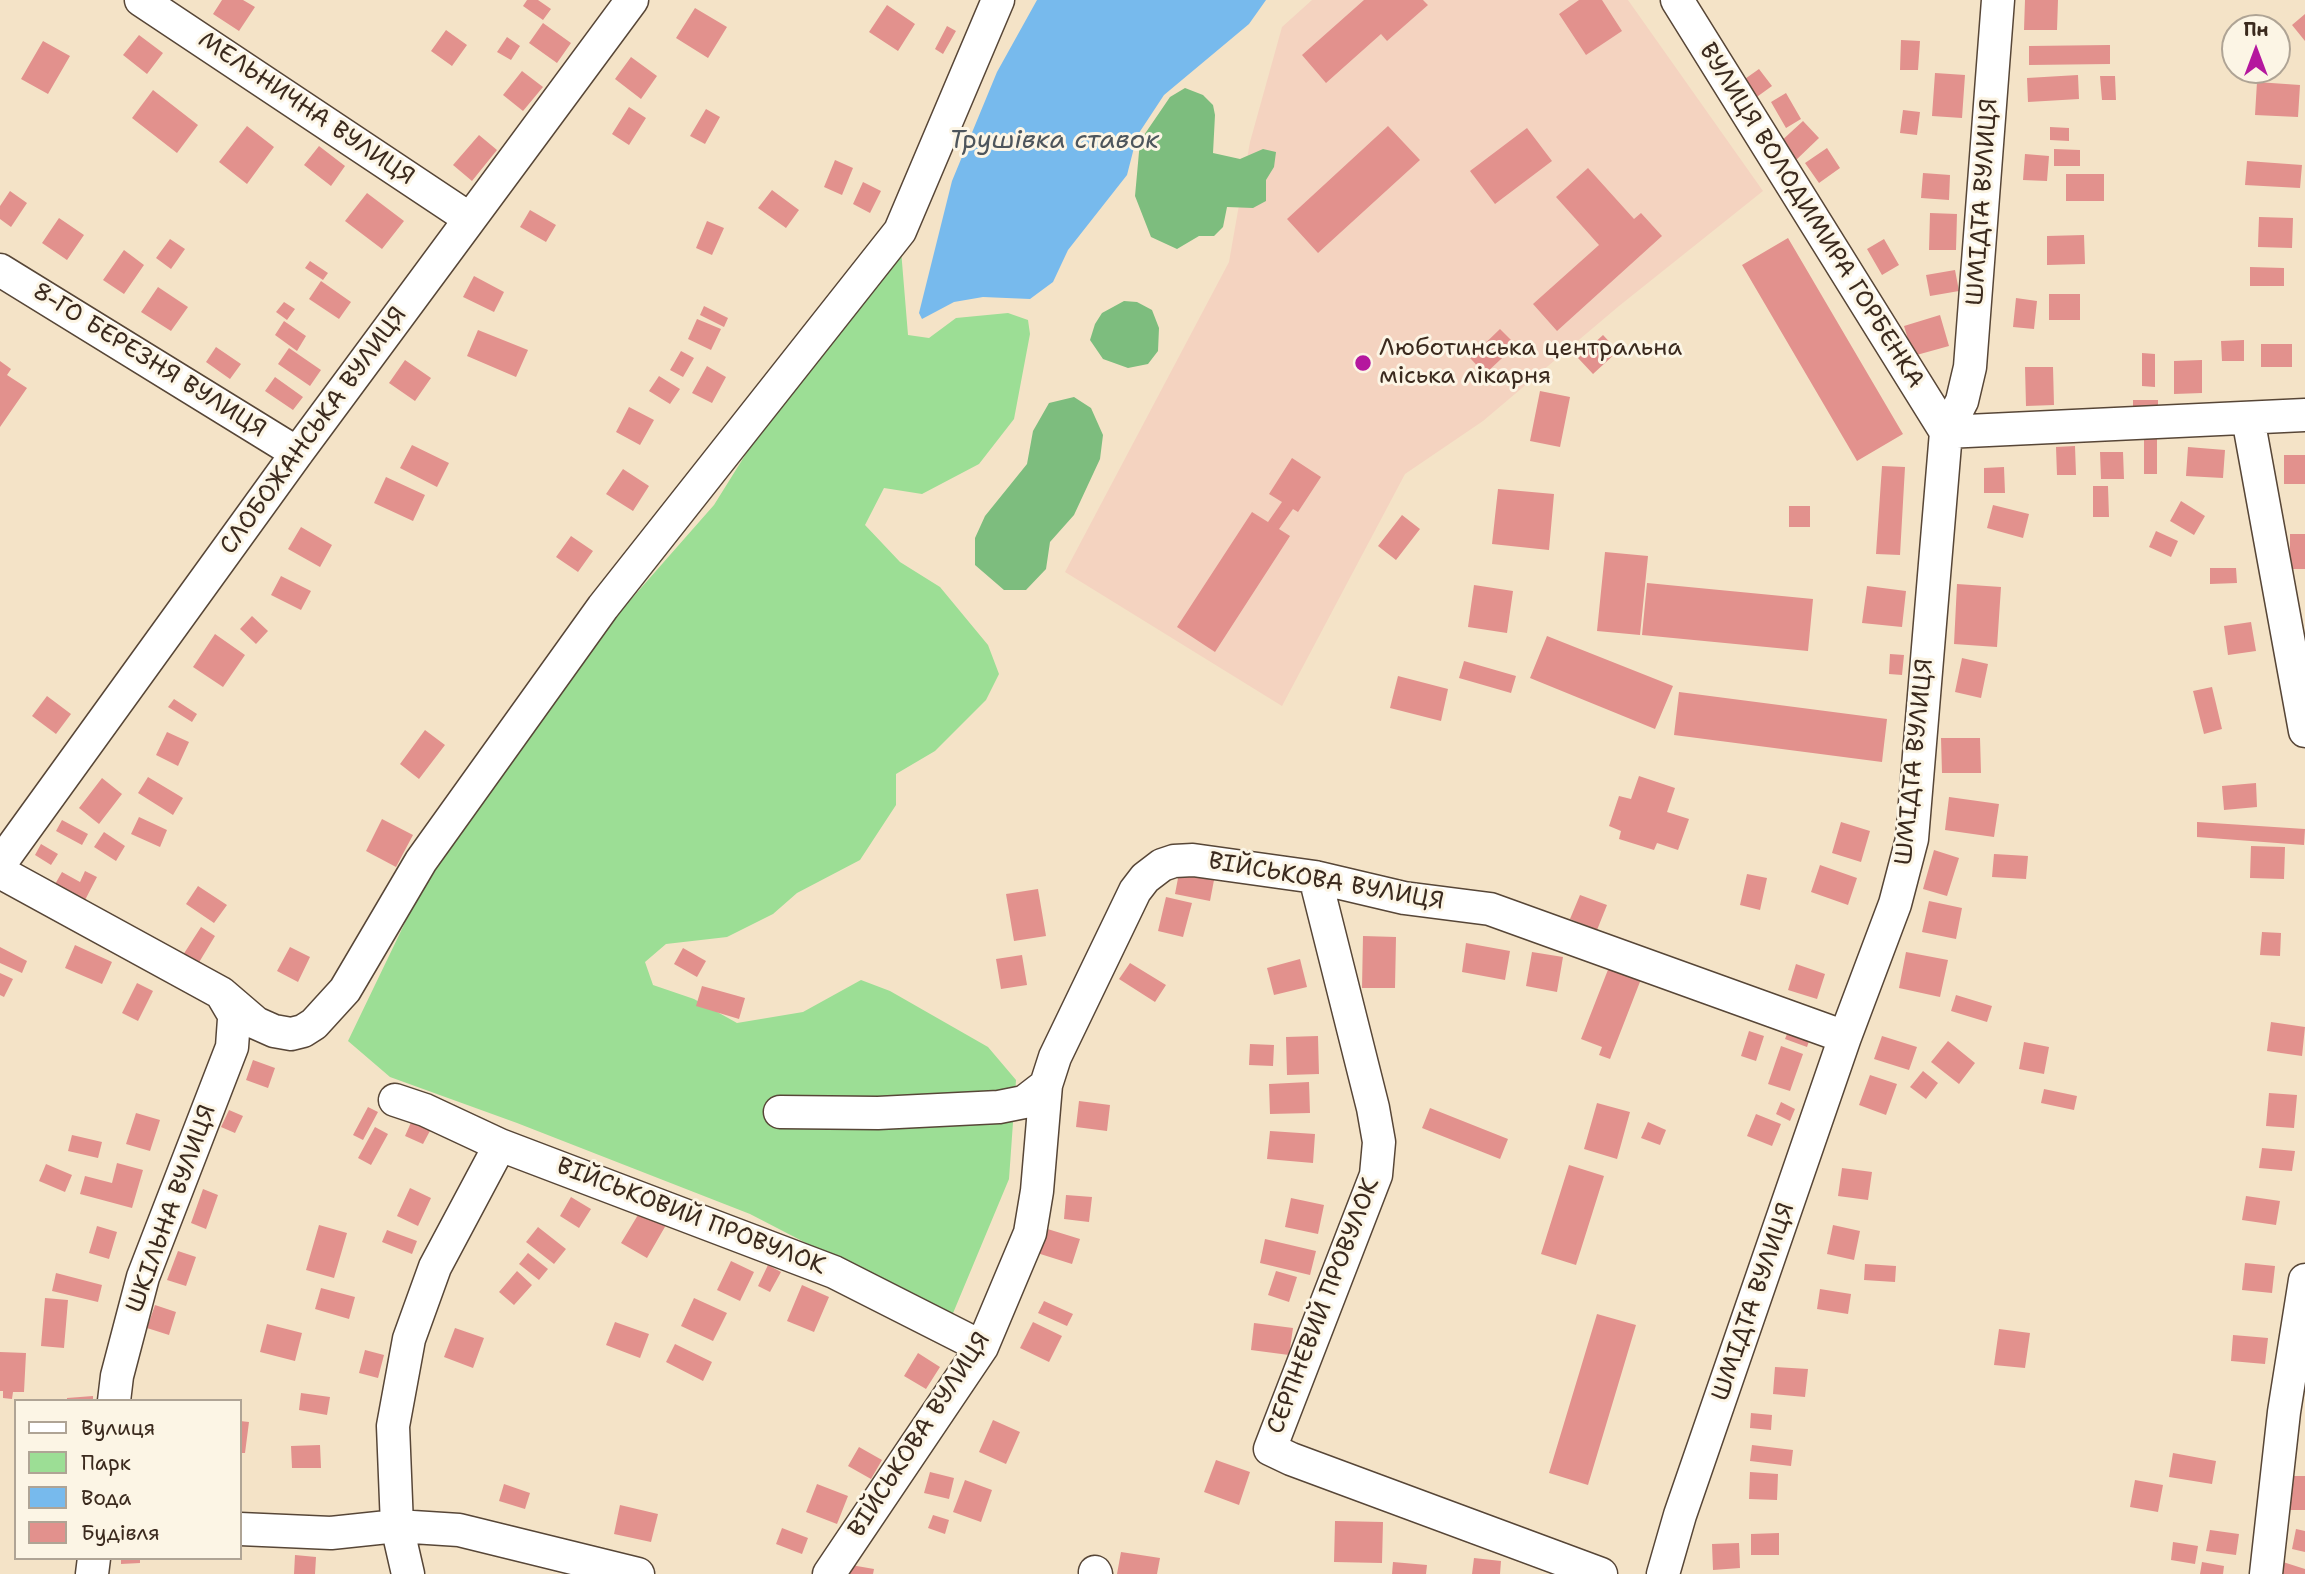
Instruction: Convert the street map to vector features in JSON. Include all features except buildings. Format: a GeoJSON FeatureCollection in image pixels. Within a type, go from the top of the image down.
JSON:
{"type":"FeatureCollection","features":[{"type":"Feature","properties":{"kind":"street","name":"МЕЛЬНИЧНА ВУЛИЦЯ"},"geometry":{"type":"LineString","coordinates":[[141,0],[470,219]]}},
{"type":"Feature","properties":{"kind":"street","name":"СЛОБОЖАНСЬКА ВУЛИЦЯ"},"geometry":{"type":"LineString","coordinates":[[0,864],[297,453],[632,0]]}},
{"type":"Feature","properties":{"kind":"street"},"geometry":{"type":"LineString","coordinates":[[0,872],[256,1023],[274,1031],[291,1034],[303,1031],[330,1009],[345,990],[421,861],[603,607],[900,231],[998,0]]}},
{"type":"Feature","properties":{"kind":"street","name":"ВУЛИЦЯ ВОЛОДИМИРА ГОРБЕНКА"},"geometry":{"type":"LineString","coordinates":[[1676,0],[1945,432]]}},
{"type":"Feature","properties":{"kind":"street","name":"ШМІДТА ВУЛИЦЯ"},"geometry":{"type":"LineString","coordinates":[[1664,1574],[1667,1555],[1845,1037],[1895,904],[1912,839],[1945,432],[1962,401],[1970,367],[1998,0]]}},
{"type":"Feature","properties":{"kind":"street","name":"8-ГО БЕРЕЗНЯ ВУЛИЦЯ"},"geometry":{"type":"LineString","coordinates":[[0,270],[297,453]]}},
{"type":"Feature","properties":{"kind":"street"},"geometry":{"type":"LineString","coordinates":[[1945,432],[2305,415]]}},
{"type":"Feature","properties":{"kind":"street"},"geometry":{"type":"LineString","coordinates":[[2248,418],[2305,732]]}},
{"type":"Feature","properties":{"kind":"street","name":"ВІЙСЬКОВА ВУЛИЦЯ"},"geometry":{"type":"LineString","coordinates":[[829,1574],[982,1347],[1030,1233],[1037,1191],[1046,1085],[1055,1056],[1135,891],[1145,878],[1162,865],[1193,860],[1315,877],[1404,898],[1490,909],[1845,1037]]}},
{"type":"Feature","properties":{"kind":"street","name":"СЕРПНЕВИЙ ПРОВУЛОК"},"geometry":{"type":"LineString","coordinates":[[1315,877],[1373,1108],[1378,1142],[1377,1164],[1371,1188],[1269,1449],[1291,1460],[1601,1574]]}},
{"type":"Feature","properties":{"kind":"street"},"geometry":{"type":"LineString","coordinates":[[227,1006],[270,1045]]}},
{"type":"Feature","properties":{"kind":"street","name":"ШКІЛЬНА ВУЛИЦЯ"},"geometry":{"type":"LineString","coordinates":[[114,1399],[117,1376],[143,1277],[232,1047],[227,1006]]}},
{"type":"Feature","properties":{"kind":"street"},"geometry":{"type":"LineString","coordinates":[[780,1112],[878,1113],[999,1107],[1024,1102],[1046,1085]]}},
{"type":"Feature","properties":{"kind":"street","name":"ВІЙСЬКОВИЙ ПРОВУЛОК"},"geometry":{"type":"LineString","coordinates":[[395,1100],[425,1110],[500,1145],[834,1272],[982,1347]]}},
{"type":"Feature","properties":{"kind":"street"},"geometry":{"type":"LineString","coordinates":[[408,1574],[397,1526],[393,1426],[409,1339],[435,1267],[500,1145]]}},
{"type":"Feature","properties":{"kind":"street"},"geometry":{"type":"LineString","coordinates":[[2266,1574],[2297,1394],[2305,1280]]}},
{"type":"Feature","properties":{"kind":"street"},"geometry":{"type":"LineString","coordinates":[[242,1529],[331,1533],[397,1526],[459,1530],[638,1574]]}},
{"type":"Feature","properties":{"kind":"shaded area","name":"Люботинська центральна міська лікарня"},"geometry":{"type":"Polygon","coordinates":[[[1312,0],[1628,0],[1763,191],[1619,306],[1483,421],[1405,474],[1282,706],[1065,572],[1229,262],[1250,142],[1282,27],[1312,0]]]}},
{"type":"Feature","properties":{"kind":"green space"},"geometry":{"type":"Polygon","coordinates":[[[1185,88],[1203,95],[1213,105],[1213,153],[1240,159],[1263,149],[1276,152],[1274,167],[1266,180],[1266,201],[1253,208],[1227,207],[1223,227],[1214,236],[1199,236],[1177,249],[1151,237],[1135,196],[1140,141],[1170,97],[1185,88]]]}},
{"type":"Feature","properties":{"kind":"green space"},"geometry":{"type":"Polygon","coordinates":[[[878,242],[901,250],[908,335],[929,338],[956,318],[1008,313],[1028,320],[1030,334],[1014,419],[979,464],[922,494],[884,488],[865,525],[900,562],[940,587],[988,645],[999,674],[986,700],[935,751],[896,774],[896,805],[860,860],[797,893],[773,914],[727,937],[666,944],[645,962],[653,985],[694,999],[737,1023],[803,1012],[861,980],[890,991],[988,1047],[1016,1080],[1009,1179],[951,1318],[750,1214],[517,1123],[390,1077],[348,1041],[439,852],[611,622],[714,505],[878,242]]]}},
{"type":"Feature","properties":{"kind":"green space"},"geometry":{"type":"Polygon","coordinates":[[[1124,301],[1137,302],[1152,310],[1159,328],[1158,351],[1148,364],[1128,368],[1103,359],[1090,340],[1102,313],[1124,301]]]}},
{"type":"Feature","properties":{"kind":"green space"},"geometry":{"type":"Polygon","coordinates":[[[1074,397],[1091,408],[1103,435],[1100,459],[1074,515],[1050,542],[1046,569],[1026,590],[1004,590],[975,565],[975,538],[985,516],[1027,464],[1033,431],[1049,403],[1074,397]]]}},
{"type":"Feature","properties":{"kind":"water","name":"Трушівка ставок"},"geometry":{"type":"Polygon","coordinates":[[[1037,0],[1266,0],[1249,24],[1164,95],[1137,136],[1127,175],[1068,250],[1053,282],[1030,299],[983,297],[954,302],[922,319],[919,313],[952,181],[997,72],[1037,0]]]}},
{"type":"Feature","properties":{"kind":"place","name":"Люботинська центральна міська лікарня"},"geometry":{"type":"Point","coordinates":[1363,363]}}]}
